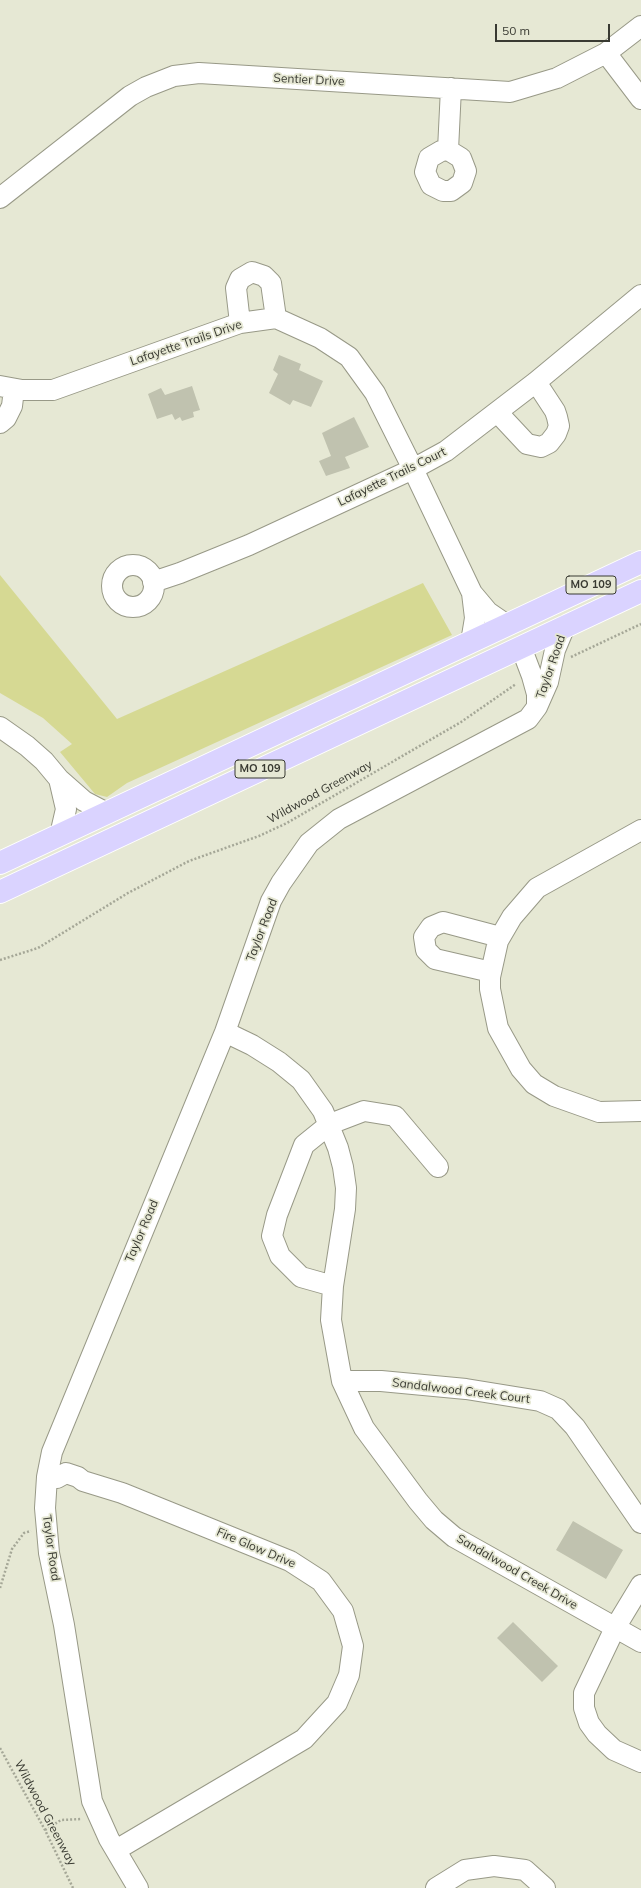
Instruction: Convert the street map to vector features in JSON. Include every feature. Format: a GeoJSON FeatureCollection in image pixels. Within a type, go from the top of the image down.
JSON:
{"type":"FeatureCollection","features":[{"type":"Feature","properties":{"kind":"main road","name":"MO 109"},"geometry":{"type":"LineString","coordinates":[[0,863],[641,562]]}},
{"type":"Feature","properties":{"kind":"main road","name":"MO 109"},"geometry":{"type":"LineString","coordinates":[[0,892],[641,591]]}},
{"type":"Feature","properties":{"kind":"main road"},"geometry":{"type":"LineString","coordinates":[[521,647],[527,629],[541,609]]}},
{"type":"Feature","properties":{"kind":"street","name":"Sentier Drive"},"geometry":{"type":"LineString","coordinates":[[0,198],[130,96],[146,87],[174,76],[199,73],[510,92],[557,78],[606,53],[641,26]]}},
{"type":"Feature","properties":{"kind":"street"},"geometry":{"type":"LineString","coordinates":[[606,53],[641,99]]}},
{"type":"Feature","properties":{"kind":"street"},"geometry":{"type":"LineString","coordinates":[[448,150],[451,88]]}},
{"type":"Feature","properties":{"kind":"street"},"geometry":{"type":"LineString","coordinates":[[240,323],[236,288],[240,279],[252,272],[264,276],[271,283],[276,318],[320,338],[349,357],[375,393],[472,594],[488,612],[507,625]]}},
{"type":"Feature","properties":{"kind":"street","name":"Lafayette Trails Court"},"geometry":{"type":"LineString","coordinates":[[153,582],[180,573],[249,545],[413,469],[446,451],[536,382],[641,295]]}},
{"type":"Feature","properties":{"kind":"street","name":"Lafayette Trails Drive"},"geometry":{"type":"LineString","coordinates":[[0,423],[6,418],[12,406],[7,388],[53,390],[240,323],[276,318]]}},
{"type":"Feature","properties":{"kind":"street"},"geometry":{"type":"LineString","coordinates":[[498,412],[528,444],[541,447],[549,443],[556,434],[559,426],[555,411],[536,382]]}},
{"type":"Feature","properties":{"kind":"street"},"geometry":{"type":"LineString","coordinates":[[471,642],[475,618],[472,594]]}},
{"type":"Feature","properties":{"kind":"street","name":"Taylor Road"},"geometry":{"type":"LineString","coordinates":[[138,1888],[116,1850],[92,1801],[64,1624],[49,1553],[45,1508],[52,1477],[52,1452],[70,1405],[225,1032],[271,901],[293,865],[309,843],[339,819],[528,720],[537,707],[548,682],[555,650],[565,626]]}},
{"type":"Feature","properties":{"kind":"street","name":"Taylor Road"},"geometry":{"type":"LineString","coordinates":[[521,647],[537,694],[537,707]]}},
{"type":"Feature","properties":{"kind":"street"},"geometry":{"type":"LineString","coordinates":[[1,730],[44,760],[59,779],[84,801],[108,813]]}},
{"type":"Feature","properties":{"kind":"street"},"geometry":{"type":"LineString","coordinates":[[59,779],[66,809],[60,835]]}},
{"type":"Feature","properties":{"kind":"street"},"geometry":{"type":"LineString","coordinates":[[641,830],[537,888],[512,916],[500,937],[493,955],[490,989],[498,1028],[521,1069],[534,1084],[554,1096],[599,1112],[641,1111]]}},
{"type":"Feature","properties":{"kind":"street"},"geometry":{"type":"LineString","coordinates":[[491,972],[435,959],[426,950],[424,937],[430,927],[443,922],[500,937]]}},
{"type":"Feature","properties":{"kind":"street","name":"Sandalwood Creek Drive"},"geometry":{"type":"LineString","coordinates":[[225,1032],[252,1045],[279,1062],[301,1080],[323,1111],[330,1124],[343,1167],[346,1188],[345,1208],[333,1286],[331,1320],[342,1381],[364,1428],[434,1520],[454,1537],[641,1642]]}},
{"type":"Feature","properties":{"kind":"street"},"geometry":{"type":"LineString","coordinates":[[333,1286],[301,1277],[280,1256],[272,1236],[277,1215],[304,1145],[330,1124],[364,1111],[396,1116],[438,1167]]}},
{"type":"Feature","properties":{"kind":"street","name":"Sandalwood Creek Court"},"geometry":{"type":"LineString","coordinates":[[342,1381],[381,1381],[466,1389],[540,1401],[558,1409],[575,1427],[641,1523]]}},
{"type":"Feature","properties":{"kind":"street","name":"Fire Glow Drive"},"geometry":{"type":"LineString","coordinates":[[52,1477],[66,1473],[83,1481],[122,1493],[290,1561],[321,1581],[343,1610],[353,1646],[349,1675],[337,1702],[304,1739],[116,1850]]}},
{"type":"Feature","properties":{"kind":"street"},"geometry":{"type":"LineString","coordinates":[[641,1585],[615,1628],[584,1693],[584,1708],[589,1723],[597,1734],[614,1750],[641,1762]]}},
{"type":"Feature","properties":{"kind":"street"},"geometry":{"type":"LineString","coordinates":[[436,1888],[466,1870],[494,1866],[525,1870],[545,1888]]}},
{"type":"Feature","properties":{"kind":"path"},"geometry":{"type":"LineString","coordinates":[[552,666],[641,624]]}},
{"type":"Feature","properties":{"kind":"path","name":"Wildwood Greenway"},"geometry":{"type":"LineString","coordinates":[[0,960],[38,948],[128,893],[189,861],[259,836],[287,823],[461,722],[511,686],[532,676]]}},
{"type":"Feature","properties":{"kind":"path"},"geometry":{"type":"LineString","coordinates":[[0,1588],[12,1549],[24,1533],[32,1530]]}},
{"type":"Feature","properties":{"kind":"path","name":"Wildwood Greenway"},"geometry":{"type":"LineString","coordinates":[[0,1748],[45,1830],[73,1888]]}},
{"type":"Feature","properties":{"kind":"path"},"geometry":{"type":"LineString","coordinates":[[45,1830],[61,1820],[83,1819]]}},
{"type":"Feature","properties":{"kind":"green space"},"geometry":{"type":"Polygon","coordinates":[[[0,575],[117,719],[423,583],[452,635],[127,783],[107,797],[95,794],[60,752],[72,744],[43,718],[0,693],[0,575]]]}},
{"type":"Feature","properties":{"kind":"building"},"geometry":{"type":"Polygon","coordinates":[[[279,355],[301,364],[299,370],[323,381],[311,407],[293,400],[290,405],[269,393],[278,374],[273,370],[279,355]]]}},
{"type":"Feature","properties":{"kind":"building"},"geometry":{"type":"Polygon","coordinates":[[[192,386],[200,410],[193,412],[194,417],[182,421],[180,417],[175,420],[172,414],[157,419],[148,394],[161,388],[165,395],[192,386]]]}},
{"type":"Feature","properties":{"kind":"building"},"geometry":{"type":"Polygon","coordinates":[[[354,417],[369,447],[345,457],[350,468],[326,476],[319,461],[331,456],[322,433],[354,417]]]}},
{"type":"Feature","properties":{"kind":"building"},"geometry":{"type":"Polygon","coordinates":[[[573,1521],[623,1550],[606,1579],[556,1550],[573,1521]]]}},
{"type":"Feature","properties":{"kind":"building"},"geometry":{"type":"Polygon","coordinates":[[[513,1622],[558,1666],[542,1682],[497,1638],[513,1622]]]}}]}
